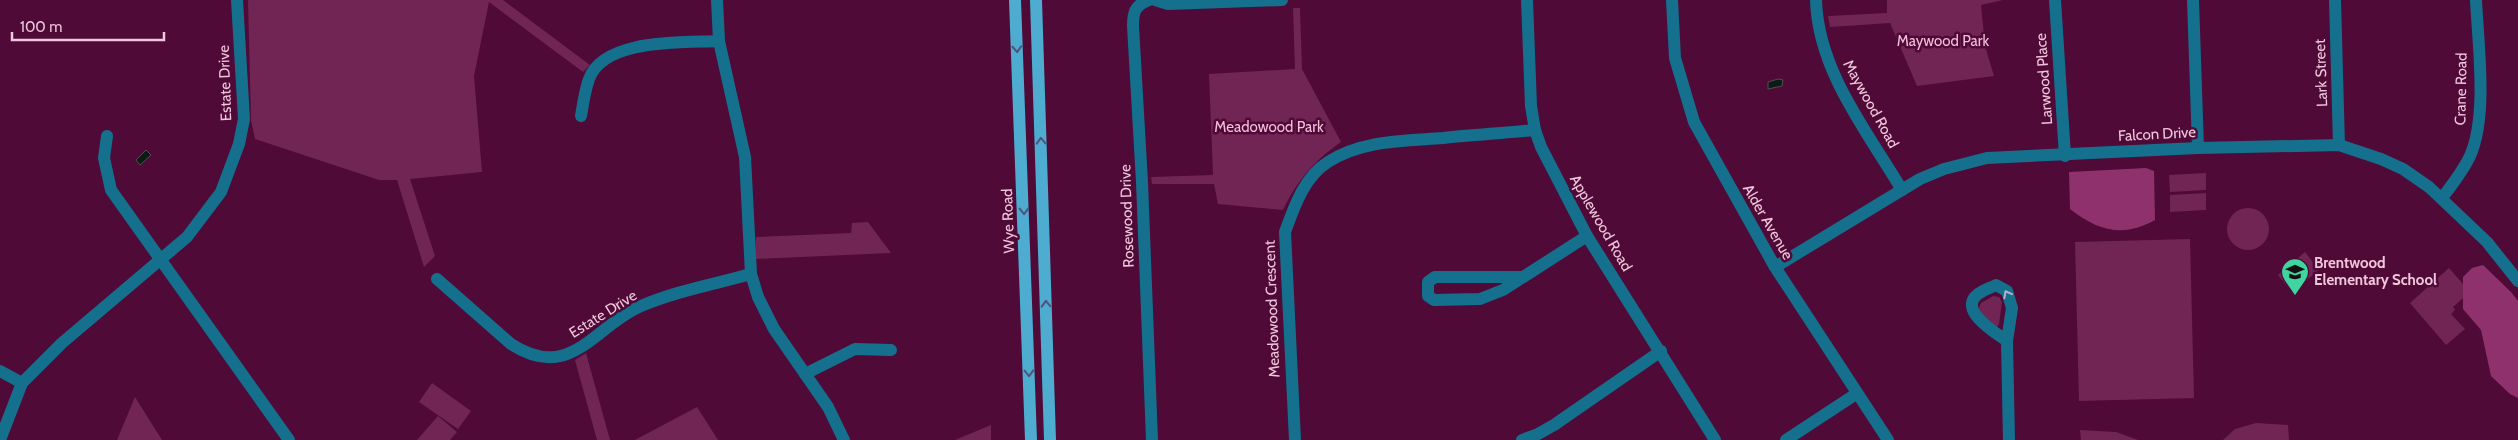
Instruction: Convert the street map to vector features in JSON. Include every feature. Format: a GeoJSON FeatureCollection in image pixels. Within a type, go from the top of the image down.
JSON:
{"type":"FeatureCollection","features":[{"type":"Feature","properties":{"kind":"main road","name":"Wye Road"},"geometry":{"type":"LineString","coordinates":[[1015,0],[1031,440]]}},
{"type":"Feature","properties":{"kind":"main road"},"geometry":{"type":"LineString","coordinates":[[1036,0],[1050,440]]}},
{"type":"Feature","properties":{"kind":"street","name":"Estate Drive"},"geometry":{"type":"LineString","coordinates":[[0,440],[22,383],[62,344],[188,237],[206,215],[221,192],[239,144],[245,107],[237,0]]}},
{"type":"Feature","properties":{"kind":"street"},"geometry":{"type":"LineString","coordinates":[[717,0],[719,41],[745,157],[751,274],[771,323],[828,407],[844,440]]}},
{"type":"Feature","properties":{"kind":"street","name":"Rosewood Drive"},"geometry":{"type":"LineString","coordinates":[[1149,0],[1137,7],[1134,12],[1133,26],[1142,182],[1152,440]]}},
{"type":"Feature","properties":{"kind":"street"},"geometry":{"type":"LineString","coordinates":[[1155,0],[1168,4],[1282,0]]}},
{"type":"Feature","properties":{"kind":"street","name":"Applewood Road"},"geometry":{"type":"LineString","coordinates":[[1527,0],[1534,130],[1558,183],[1587,236],[1661,351],[1715,440]]}},
{"type":"Feature","properties":{"kind":"street","name":"Alder Avenue"},"geometry":{"type":"LineString","coordinates":[[1672,0],[1675,58],[1694,122],[1776,267],[1856,394],[1888,440]]}},
{"type":"Feature","properties":{"kind":"street","name":"Maywood Road"},"geometry":{"type":"LineString","coordinates":[[1816,0],[1816,13],[1833,76],[1902,190]]}},
{"type":"Feature","properties":{"kind":"street","name":"Larwood Place"},"geometry":{"type":"LineString","coordinates":[[2054,0],[2065,156]]}},
{"type":"Feature","properties":{"kind":"street"},"geometry":{"type":"LineString","coordinates":[[2193,0],[2198,148]]}},
{"type":"Feature","properties":{"kind":"street","name":"Lark Street"},"geometry":{"type":"LineString","coordinates":[[2335,0],[2339,145]]}},
{"type":"Feature","properties":{"kind":"street","name":"Crane Road"},"geometry":{"type":"LineString","coordinates":[[2442,198],[2470,156],[2477,130],[2480,103],[2476,0]]}},
{"type":"Feature","properties":{"kind":"street"},"geometry":{"type":"LineString","coordinates":[[580,116],[589,77],[606,56],[652,44],[719,41]]}},
{"type":"Feature","properties":{"kind":"street","name":"Meadowood Crescent"},"geometry":{"type":"LineString","coordinates":[[1294,440],[1284,232],[1304,187],[1327,162],[1357,148],[1386,142],[1534,130]]}},
{"type":"Feature","properties":{"kind":"street"},"geometry":{"type":"LineString","coordinates":[[107,136],[104,158],[111,190],[162,258],[289,440]]}},
{"type":"Feature","properties":{"kind":"street","name":"Falcon Drive"},"geometry":{"type":"LineString","coordinates":[[1776,267],[1902,190],[1944,169],[1987,158],[2065,156],[2198,148],[2339,145],[2403,169],[2442,198],[2487,242],[2518,281]]}},
{"type":"Feature","properties":{"kind":"street"},"geometry":{"type":"LineString","coordinates":[[1522,277],[1435,277],[1428,282],[1427,291],[1428,296],[1434,300],[1480,299],[1503,290],[1587,236]]}},
{"type":"Feature","properties":{"kind":"street","name":"Estate Drive"},"geometry":{"type":"LineString","coordinates":[[437,278],[511,344],[523,352],[549,357],[563,356],[580,349],[640,307],[751,274]]}},
{"type":"Feature","properties":{"kind":"street"},"geometry":{"type":"LineString","coordinates":[[2007,341],[2009,440]]}},
{"type":"Feature","properties":{"kind":"street"},"geometry":{"type":"LineString","coordinates":[[805,374],[855,348],[890,350]]}},
{"type":"Feature","properties":{"kind":"street"},"geometry":{"type":"LineString","coordinates":[[1522,440],[1554,425],[1661,351]]}},
{"type":"Feature","properties":{"kind":"street"},"geometry":{"type":"LineString","coordinates":[[0,371],[22,383]]}},
{"type":"Feature","properties":{"kind":"street"},"geometry":{"type":"LineString","coordinates":[[1786,440],[1856,394]]}},
{"type":"Feature","properties":{"kind":"green space"},"geometry":{"type":"Polygon","coordinates":[[[248,0],[503,0],[590,65],[583,72],[489,2],[474,76],[482,172],[410,179],[435,256],[424,267],[397,180],[379,180],[255,139],[251,120],[248,0]]]}},
{"type":"Feature","properties":{"kind":"green space","name":"Maywood Park"},"geometry":{"type":"Polygon","coordinates":[[[1887,0],[2003,0],[1981,5],[1985,46],[1994,76],[1917,86],[1890,23],[1830,27],[1828,16],[1887,13],[1887,0]]]}},
{"type":"Feature","properties":{"kind":"green space","name":"Meadowood Park"},"geometry":{"type":"Polygon","coordinates":[[[1293,8],[1300,8],[1302,69],[1341,142],[1307,172],[1283,210],[1218,204],[1214,184],[1152,184],[1151,177],[1213,175],[1209,74],[1295,69],[1293,8]]]}},
{"type":"Feature","properties":{"kind":"green space"},"geometry":{"type":"Polygon","coordinates":[[[2206,173],[2206,190],[2170,192],[2169,175],[2206,173]]]}},
{"type":"Feature","properties":{"kind":"green space"},"geometry":{"type":"Polygon","coordinates":[[[2206,193],[2206,210],[2170,212],[2170,195],[2206,193]]]}},
{"type":"Feature","properties":{"kind":"green space"},"geometry":{"type":"Polygon","coordinates":[[[2244,208],[2252,208],[2263,214],[2269,229],[2263,244],[2252,250],[2244,250],[2233,244],[2227,233],[2227,225],[2233,214],[2244,208]]]}},
{"type":"Feature","properties":{"kind":"green space"},"geometry":{"type":"Polygon","coordinates":[[[868,222],[891,253],[755,259],[756,237],[851,233],[852,223],[868,222]]]}},
{"type":"Feature","properties":{"kind":"green space"},"geometry":{"type":"Polygon","coordinates":[[[2190,239],[2194,398],[2079,401],[2075,242],[2190,239]]]}},
{"type":"Feature","properties":{"kind":"green space"},"geometry":{"type":"Polygon","coordinates":[[[2305,252],[2319,270],[2292,292],[2278,275],[2305,252]]]}},
{"type":"Feature","properties":{"kind":"green space"},"geometry":{"type":"Polygon","coordinates":[[[2449,268],[2470,292],[2453,307],[2455,310],[2451,314],[2465,329],[2446,345],[2410,303],[2449,268]]]}},
{"type":"Feature","properties":{"kind":"green space"},"geometry":{"type":"Polygon","coordinates":[[[1993,296],[1999,297],[2002,302],[1997,327],[1980,313],[1979,308],[1981,303],[1993,296]]]}},
{"type":"Feature","properties":{"kind":"green space"},"geometry":{"type":"Polygon","coordinates":[[[586,353],[610,440],[597,440],[575,360],[586,353]]]}},
{"type":"Feature","properties":{"kind":"green space"},"geometry":{"type":"Polygon","coordinates":[[[432,383],[471,411],[458,429],[419,402],[432,383]]]}},
{"type":"Feature","properties":{"kind":"green space"},"geometry":{"type":"Polygon","coordinates":[[[135,397],[162,440],[117,440],[135,397]]]}},
{"type":"Feature","properties":{"kind":"green space"},"geometry":{"type":"Polygon","coordinates":[[[697,407],[718,440],[635,440],[697,407]]]}},
{"type":"Feature","properties":{"kind":"green space"},"geometry":{"type":"Polygon","coordinates":[[[438,416],[457,432],[450,440],[417,440],[438,416]]]}},
{"type":"Feature","properties":{"kind":"green space"},"geometry":{"type":"Polygon","coordinates":[[[2256,423],[2288,425],[2289,440],[2223,440],[2235,429],[2256,423]]]}},
{"type":"Feature","properties":{"kind":"green space"},"geometry":{"type":"Polygon","coordinates":[[[991,425],[991,440],[955,440],[991,425]]]}},
{"type":"Feature","properties":{"kind":"green space"},"geometry":{"type":"Polygon","coordinates":[[[2080,430],[2116,432],[2138,440],[2081,440],[2080,430]]]}},
{"type":"Feature","properties":{"kind":"shaded area"},"geometry":{"type":"Polygon","coordinates":[[[1778,79],[1783,80],[1782,86],[1768,89],[1768,82],[1778,79]]]}},
{"type":"Feature","properties":{"kind":"shaded area"},"geometry":{"type":"Polygon","coordinates":[[[146,150],[151,155],[140,165],[136,160],[146,150]]]}},
{"type":"Feature","properties":{"kind":"shaded area"},"geometry":{"type":"Polygon","coordinates":[[[2146,168],[2154,171],[2155,220],[2132,229],[2111,230],[2091,223],[2070,209],[2069,172],[2146,168]]]}},
{"type":"Feature","properties":{"kind":"shaded area"},"geometry":{"type":"Polygon","coordinates":[[[2483,265],[2518,301],[2518,398],[2510,394],[2491,376],[2481,330],[2463,309],[2463,277],[2472,268],[2483,265]]]}},
{"type":"Feature","properties":{"kind":"place","name":"Brentwood Elementary School"},"geometry":{"type":"Point","coordinates":[2295,296]}}]}
